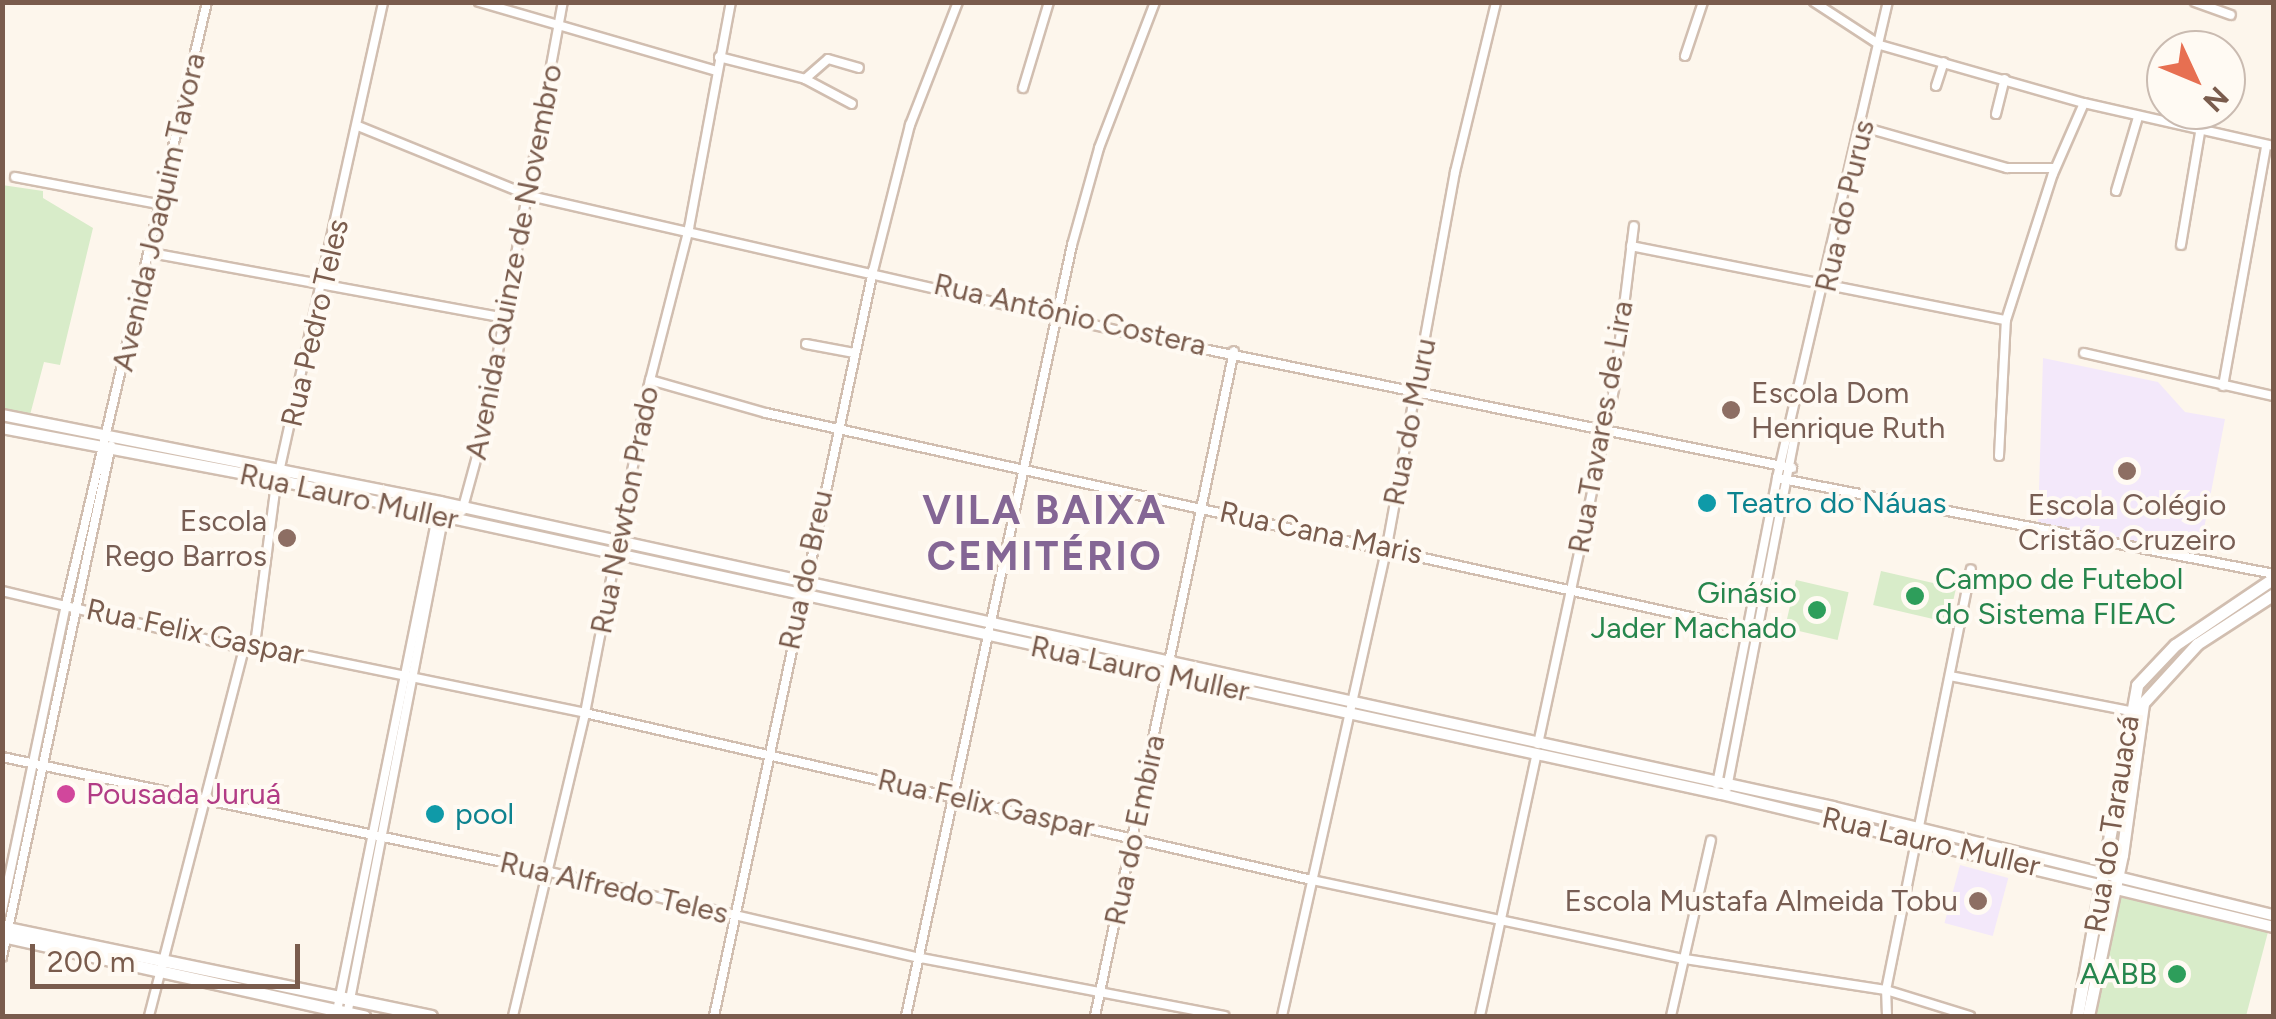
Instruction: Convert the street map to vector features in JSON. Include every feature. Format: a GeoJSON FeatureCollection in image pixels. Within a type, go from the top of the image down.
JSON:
{"type":"FeatureCollection","features":[{"type":"Feature","properties":{"kind":"main road","name":"Rua do Tarauacá"},"geometry":{"type":"LineString","coordinates":[[2088,1016],[2135,712],[2166,670],[2272,583]]}},
{"type":"Feature","properties":{"kind":"main road","name":"Rua do Tarauacá"},"geometry":{"type":"LineString","coordinates":[[2077,1016],[2111,878]]}},
{"type":"Feature","properties":{"kind":"main road"},"geometry":{"type":"LineString","coordinates":[[6,932],[364,1016]]}},
{"type":"Feature","properties":{"kind":"main road"},"geometry":{"type":"LineString","coordinates":[[342,1010],[430,1016]]}},
{"type":"Feature","properties":{"kind":"street","name":"Avenida Joaquim Tavora"},"geometry":{"type":"LineString","coordinates":[[2,912],[206,2]]}},
{"type":"Feature","properties":{"kind":"street","name":"Rua Pedro Teles"},"geometry":{"type":"LineString","coordinates":[[255,645],[279,474],[324,285],[383,2]]}},
{"type":"Feature","properties":{"kind":"street"},"geometry":{"type":"LineString","coordinates":[[478,2],[558,30],[716,71]]}},
{"type":"Feature","properties":{"kind":"street","name":"Avenida Quinze de Novembro"},"geometry":{"type":"LineString","coordinates":[[461,514],[530,196],[563,2]]}},
{"type":"Feature","properties":{"kind":"street","name":"Rua Newton Prado"},"geometry":{"type":"LineString","coordinates":[[513,1016],[585,714],[650,380],[689,228],[731,2]]}},
{"type":"Feature","properties":{"kind":"street","name":"Rua do Breu"},"geometry":{"type":"LineString","coordinates":[[714,1016],[740,916],[801,590],[873,271],[910,125],[958,2]]}},
{"type":"Feature","properties":{"kind":"street"},"geometry":{"type":"LineString","coordinates":[[1023,88],[1049,2]]}},
{"type":"Feature","properties":{"kind":"street"},"geometry":{"type":"LineString","coordinates":[[906,1016],[1056,312],[1099,148],[1155,2]]}},
{"type":"Feature","properties":{"kind":"street","name":"Rua do Muru"},"geometry":{"type":"LineString","coordinates":[[1282,1016],[1387,546],[1455,172],[1496,2]]}},
{"type":"Feature","properties":{"kind":"street"},"geometry":{"type":"LineString","coordinates":[[1684,56],[1703,2]]}},
{"type":"Feature","properties":{"kind":"street"},"geometry":{"type":"LineString","coordinates":[[1814,2],[1880,45],[2138,117],[2270,146],[2223,386]]}},
{"type":"Feature","properties":{"kind":"street","name":"Rua do Purus"},"geometry":{"type":"LineString","coordinates":[[1722,789],[1747,629],[1777,478],[1828,283],[1888,2]]}},
{"type":"Feature","properties":{"kind":"street"},"geometry":{"type":"LineString","coordinates":[[2195,2],[2231,15]]}},
{"type":"Feature","properties":{"kind":"street"},"geometry":{"type":"LineString","coordinates":[[719,57],[805,79],[852,104]]}},
{"type":"Feature","properties":{"kind":"street"},"geometry":{"type":"LineString","coordinates":[[805,79],[828,59],[859,68]]}},
{"type":"Feature","properties":{"kind":"street"},"geometry":{"type":"LineString","coordinates":[[1936,86],[1944,62]]}},
{"type":"Feature","properties":{"kind":"street"},"geometry":{"type":"LineString","coordinates":[[1996,114],[2005,79]]}},
{"type":"Feature","properties":{"kind":"street"},"geometry":{"type":"LineString","coordinates":[[1999,456],[2006,320],[2056,168],[2084,103]]}},
{"type":"Feature","properties":{"kind":"street"},"geometry":{"type":"LineString","coordinates":[[2116,191],[2138,117]]}},
{"type":"Feature","properties":{"kind":"street","name":"Rua Antônio Costera"},"geometry":{"type":"LineString","coordinates":[[358,126],[530,196],[1056,312],[1159,340],[1234,350],[1605,425],[1792,468]]}},
{"type":"Feature","properties":{"kind":"street"},"geometry":{"type":"LineString","coordinates":[[1863,127],[2008,168],[2056,168]]}},
{"type":"Feature","properties":{"kind":"street"},"geometry":{"type":"LineString","coordinates":[[2181,244],[2200,133]]}},
{"type":"Feature","properties":{"kind":"street"},"geometry":{"type":"LineString","coordinates":[[15,177],[158,204]]}},
{"type":"Feature","properties":{"kind":"street","name":"Rua Tavares de Lira"},"geometry":{"type":"LineString","coordinates":[[1480,1016],[1605,425],[1634,226]]}},
{"type":"Feature","properties":{"kind":"street"},"geometry":{"type":"LineString","coordinates":[[1631,246],[2006,320]]}},
{"type":"Feature","properties":{"kind":"street"},"geometry":{"type":"LineString","coordinates":[[151,253],[504,318]]}},
{"type":"Feature","properties":{"kind":"street"},"geometry":{"type":"LineString","coordinates":[[806,344],[854,353]]}},
{"type":"Feature","properties":{"kind":"street","name":"Rua do Embira"},"geometry":{"type":"LineString","coordinates":[[1096,1016],[1234,350]]}},
{"type":"Feature","properties":{"kind":"street"},"geometry":{"type":"LineString","coordinates":[[2084,353],[2274,396]]}},
{"type":"Feature","properties":{"kind":"street","name":"Rua Cana Maris"},"geometry":{"type":"LineString","coordinates":[[650,380],[838,426],[1759,632]]}},
{"type":"Feature","properties":{"kind":"street","name":"Rua do Purus"},"geometry":{"type":"LineString","coordinates":[[1722,789],[1791,481],[1798,409]]}},
{"type":"Feature","properties":{"kind":"street","name":"Rua Lauro Muller"},"geometry":{"type":"LineString","coordinates":[[2,415],[1722,789],[2274,915]]}},
{"type":"Feature","properties":{"kind":"street","name":"Rua Lauro Muller"},"geometry":{"type":"LineString","coordinates":[[2,428],[279,474]]}},
{"type":"Feature","properties":{"kind":"street"},"geometry":{"type":"LineString","coordinates":[[1777,478],[2254,574],[2272,583]]}},
{"type":"Feature","properties":{"kind":"street"},"geometry":{"type":"LineString","coordinates":[[342,1010],[441,510]]}},
{"type":"Feature","properties":{"kind":"street"},"geometry":{"type":"LineString","coordinates":[[1887,1016],[1886,990],[1971,570]]}},
{"type":"Feature","properties":{"kind":"street","name":"Rua Felix Gaspar"},"geometry":{"type":"LineString","coordinates":[[2,591],[244,648],[255,645],[585,714],[1312,880],[1685,958],[1886,990],[1970,1016]]}},
{"type":"Feature","properties":{"kind":"street"},"geometry":{"type":"LineString","coordinates":[[149,1016],[244,648]]}},
{"type":"Feature","properties":{"kind":"street"},"geometry":{"type":"LineString","coordinates":[[1950,676],[2135,712]]}},
{"type":"Feature","properties":{"kind":"street","name":"Rua Alfredo Teles"},"geometry":{"type":"LineString","coordinates":[[2,757],[550,872],[920,958],[1225,1016]]}},
{"type":"Feature","properties":{"kind":"street","name":"Avenida Joaquim Tavora"},"geometry":{"type":"LineString","coordinates":[[2,957],[36,765]]}},
{"type":"Feature","properties":{"kind":"street"},"geometry":{"type":"LineString","coordinates":[[1672,1016],[1711,840]]}},
{"type":"Feature","properties":{"kind":"street","name":"Rua Lauro Muller"},"geometry":{"type":"LineString","coordinates":[[2111,878],[2274,928]]}},
{"type":"Feature","properties":{"kind":"shaded area","name":"Escola Colégio Cristão Cruzeiro"},"geometry":{"type":"Polygon","coordinates":[[[2043,358],[2158,382],[2185,412],[2225,419],[2199,555],[2038,523],[2043,358]]]}},
{"type":"Feature","properties":{"kind":"shaded area","name":"Escola Mustafa Almeida Tobu"},"geometry":{"type":"Polygon","coordinates":[[[1960,865],[2008,878],[1993,936],[1944,923],[1960,865]]]}},
{"type":"Feature","properties":{"kind":"green space"},"geometry":{"type":"Polygon","coordinates":[[[2,185],[43,191],[43,198],[93,228],[60,365],[44,362],[30,415],[3,409],[2,185]]]}},
{"type":"Feature","properties":{"kind":"green space","name":"Campo de Futebol do Sistema FIEAC"},"geometry":{"type":"Polygon","coordinates":[[[1881,571],[1956,588],[1948,622],[1873,605],[1881,571]]]}},
{"type":"Feature","properties":{"kind":"green space","name":"Ginásio Jader Machado"},"geometry":{"type":"Polygon","coordinates":[[[1796,580],[1849,592],[1838,640],[1785,628],[1796,580]]]}},
{"type":"Feature","properties":{"kind":"green space","name":"AABB"},"geometry":{"type":"Polygon","coordinates":[[[2115,896],[2268,932],[2246,1016],[2088,1016],[2115,896]]]}},
{"type":"Feature","properties":{"kind":"place","name":"Escola Dom Henrique Ruth"},"geometry":{"type":"Point","coordinates":[1731,410]}},
{"type":"Feature","properties":{"kind":"place","name":"Escola Colégio Cristão Cruzeiro"},"geometry":{"type":"Point","coordinates":[2127,471]}},
{"type":"Feature","properties":{"kind":"place","name":"Teatro do Náuas"},"geometry":{"type":"Point","coordinates":[1707,503]}},
{"type":"Feature","properties":{"kind":"place","name":"Escola Rego Barros"},"geometry":{"type":"Point","coordinates":[287,538]}},
{"type":"Feature","properties":{"kind":"place","name":"Campo de Futebol do Sistema FIEAC"},"geometry":{"type":"Point","coordinates":[1915,596]}},
{"type":"Feature","properties":{"kind":"place","name":"Ginásio Jader Machado"},"geometry":{"type":"Point","coordinates":[1817,610]}},
{"type":"Feature","properties":{"kind":"place","name":"Pousada Juruá"},"geometry":{"type":"Point","coordinates":[66,794]}},
{"type":"Feature","properties":{"kind":"place","name":"pool"},"geometry":{"type":"Point","coordinates":[435,814]}},
{"type":"Feature","properties":{"kind":"place","name":"Escola Mustafa Almeida Tobu"},"geometry":{"type":"Point","coordinates":[1978,901]}},
{"type":"Feature","properties":{"kind":"place","name":"AABB"},"geometry":{"type":"Point","coordinates":[2177,974]}},
{"type":"Feature","properties":{"kind":"district","name":"VILA BAIXA CEMITÉRIO"},"geometry":{"type":"Point","coordinates":[1045,533]}}]}
